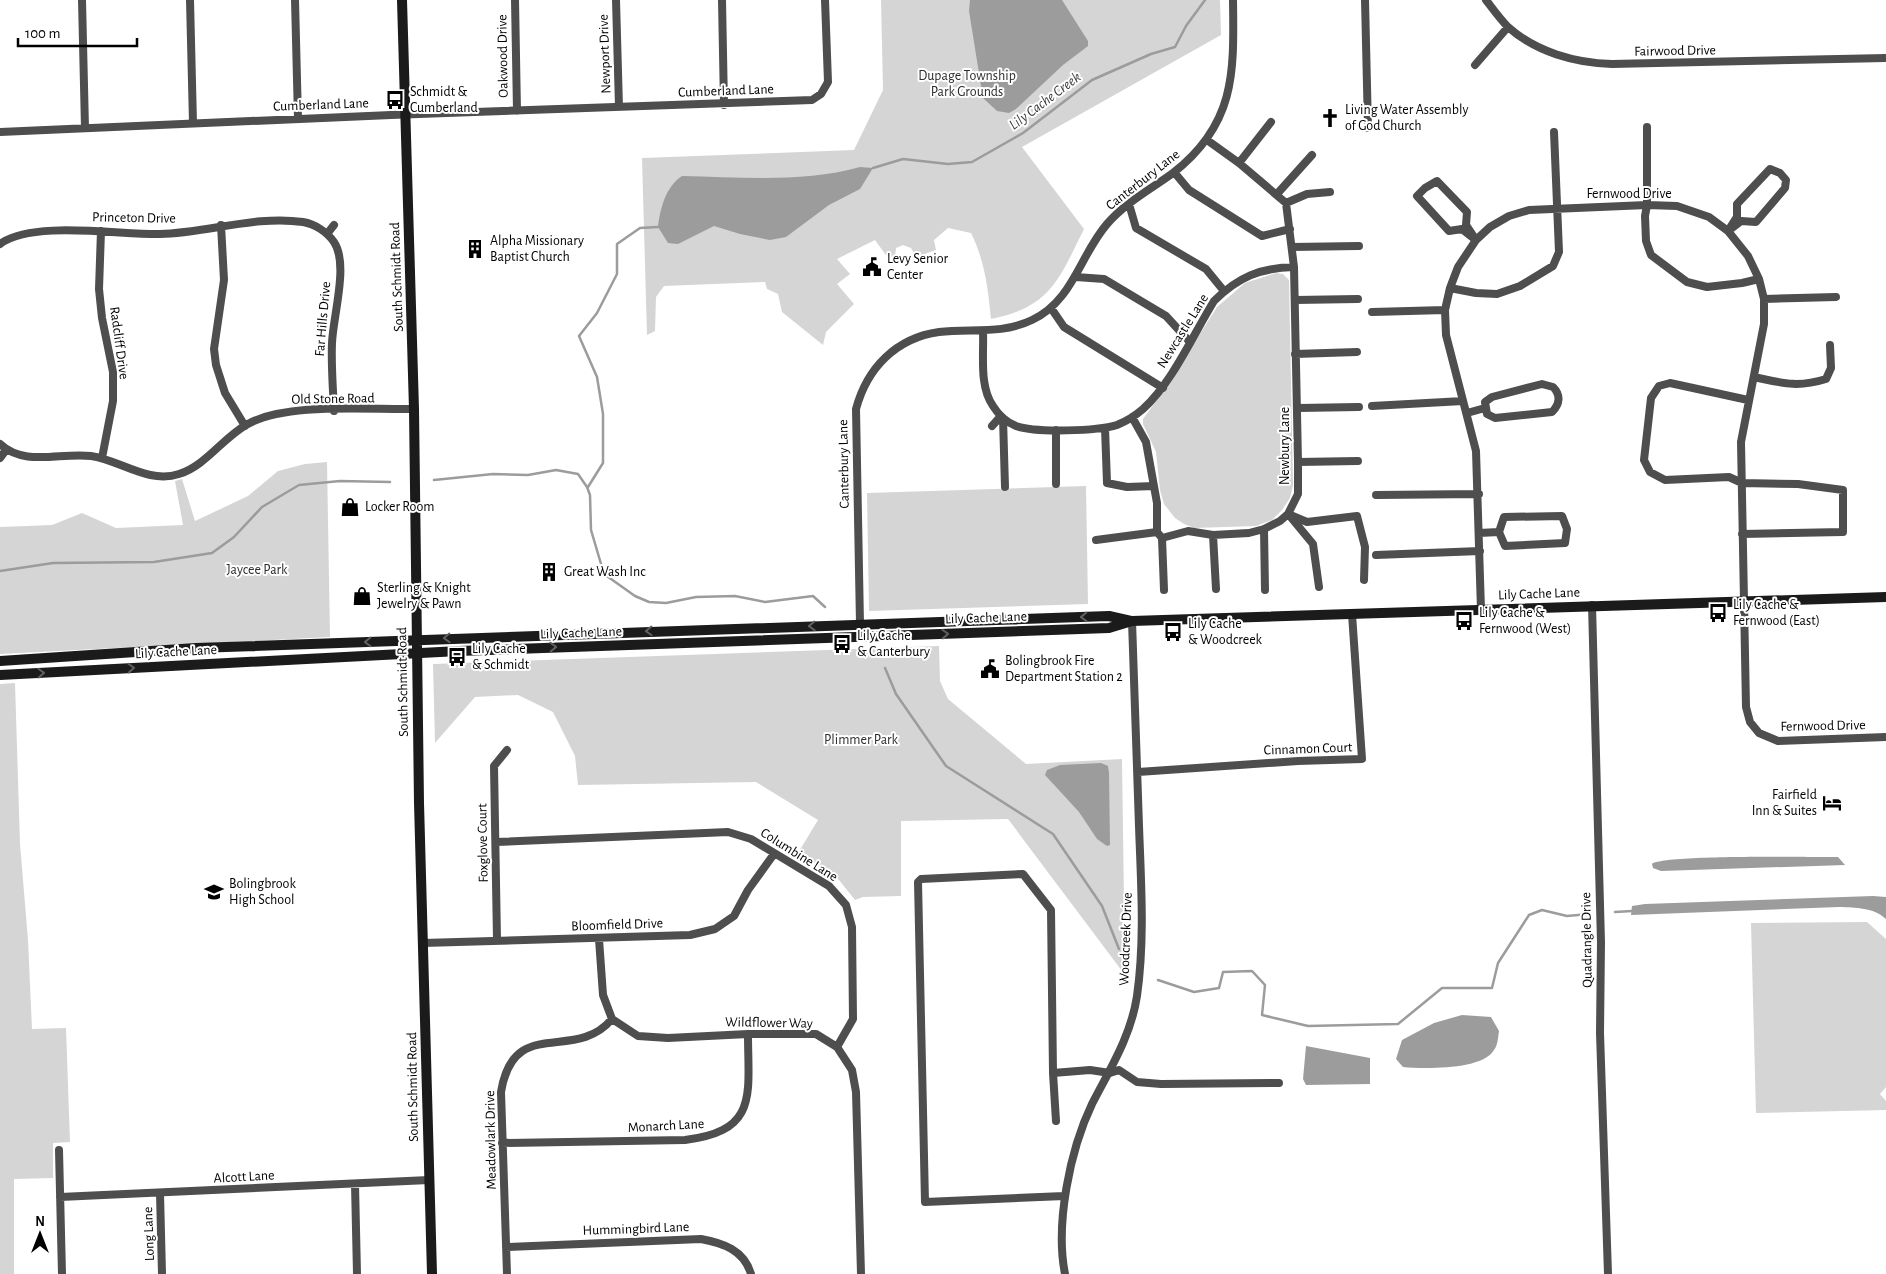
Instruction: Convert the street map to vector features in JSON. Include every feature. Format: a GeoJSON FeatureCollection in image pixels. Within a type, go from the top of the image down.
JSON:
{"type":"FeatureCollection","features":[{"type":"Feature","properties":{"kind":"street"},"geometry":{"type":"LineString","coordinates":[[82,0],[85,128]]}},
{"type":"Feature","properties":{"kind":"street"},"geometry":{"type":"LineString","coordinates":[[190,0],[193,123]]}},
{"type":"Feature","properties":{"kind":"street"},"geometry":{"type":"LineString","coordinates":[[295,0],[298,119]]}},
{"type":"Feature","properties":{"kind":"street","name":"South Schmidt Road"},"geometry":{"type":"LineString","coordinates":[[402,0],[414,409],[416,640],[432,1274]]}},
{"type":"Feature","properties":{"kind":"street","name":"Oakwood Drive"},"geometry":{"type":"LineString","coordinates":[[514,0],[517,111]]}},
{"type":"Feature","properties":{"kind":"street","name":"Newport Drive"},"geometry":{"type":"LineString","coordinates":[[616,0],[619,107]]}},
{"type":"Feature","properties":{"kind":"street"},"geometry":{"type":"LineString","coordinates":[[722,0],[724,105]]}},
{"type":"Feature","properties":{"kind":"street","name":"Cumberland Lane"},"geometry":{"type":"LineString","coordinates":[[0,132],[619,107],[724,105],[812,100],[821,94],[828,82],[826,0]]}},
{"type":"Feature","properties":{"kind":"street","name":"Canterbury Lane"},"geometry":{"type":"LineString","coordinates":[[860,624],[856,418],[860,392],[873,368],[911,340],[939,332],[983,332],[1009,328],[1033,320],[1051,308],[1076,277],[1107,224],[1129,204],[1174,172],[1207,140],[1220,115],[1230,88],[1234,55],[1233,0]]}},
{"type":"Feature","properties":{"kind":"street"},"geometry":{"type":"LineString","coordinates":[[1365,0],[1368,128]]}},
{"type":"Feature","properties":{"kind":"street","name":"Fairwood Drive"},"geometry":{"type":"LineString","coordinates":[[1486,0],[1508,27],[1535,45],[1566,58],[1598,64],[1886,58]]}},
{"type":"Feature","properties":{"kind":"street"},"geometry":{"type":"LineString","coordinates":[[1475,64],[1508,27]]}},
{"type":"Feature","properties":{"kind":"street"},"geometry":{"type":"LineString","coordinates":[[1239,163],[1270,122]]}},
{"type":"Feature","properties":{"kind":"street"},"geometry":{"type":"LineString","coordinates":[[1647,127],[1647,205],[1645,216],[1646,241],[1651,255],[1687,282],[1706,287],[1759,279]]}},
{"type":"Feature","properties":{"kind":"street"},"geometry":{"type":"LineString","coordinates":[[1450,288],[1476,293],[1497,294],[1520,286],[1553,266],[1559,252],[1554,132]]}},
{"type":"Feature","properties":{"kind":"street"},"geometry":{"type":"LineString","coordinates":[[1207,140],[1239,163],[1286,203],[1307,194],[1330,192]]}},
{"type":"Feature","properties":{"kind":"street"},"geometry":{"type":"LineString","coordinates":[[1277,194],[1312,155]]}},
{"type":"Feature","properties":{"kind":"street"},"geometry":{"type":"LineString","coordinates":[[1770,169],[1780,173],[1786,180],[1785,188],[1756,222],[1741,221],[1728,231],[1737,217],[1737,204],[1770,169]]}},
{"type":"Feature","properties":{"kind":"street"},"geometry":{"type":"LineString","coordinates":[[1174,172],[1189,190],[1262,236],[1290,229]]}},
{"type":"Feature","properties":{"kind":"street"},"geometry":{"type":"LineString","coordinates":[[1437,182],[1467,212],[1466,225],[1476,240],[1462,229],[1449,231],[1417,196],[1425,188],[1437,182]]}},
{"type":"Feature","properties":{"kind":"street","name":"Newbury Lane"},"geometry":{"type":"LineString","coordinates":[[1286,203],[1294,267],[1298,408],[1298,494],[1288,514]]}},
{"type":"Feature","properties":{"kind":"street"},"geometry":{"type":"LineString","coordinates":[[1129,204],[1136,228],[1206,269],[1224,291]]}},
{"type":"Feature","properties":{"kind":"street","name":"Fernwood Drive"},"geometry":{"type":"LineString","coordinates":[[1481,610],[1479,494],[1476,451],[1446,335],[1445,310],[1450,288],[1458,267],[1476,240],[1490,227],[1509,216],[1529,210],[1647,205],[1677,206],[1709,217],[1728,231],[1748,256],[1759,279],[1764,299],[1764,324],[1741,442],[1746,706],[1750,722],[1759,733],[1778,742],[1886,737]]}},
{"type":"Feature","properties":{"kind":"street","name":"Princeton Drive"},"geometry":{"type":"LineString","coordinates":[[0,244],[10,237],[28,233],[101,231],[162,234],[221,225],[292,221],[316,226],[327,234]]}},
{"type":"Feature","properties":{"kind":"street"},"geometry":{"type":"LineString","coordinates":[[221,225],[224,280],[214,350],[216,366],[225,393],[245,426]]}},
{"type":"Feature","properties":{"kind":"street"},"geometry":{"type":"LineString","coordinates":[[327,234],[334,225]]}},
{"type":"Feature","properties":{"kind":"street","name":"Radcliff Drive"},"geometry":{"type":"LineString","coordinates":[[101,231],[99,289],[102,318],[113,372],[113,402],[102,458]]}},
{"type":"Feature","properties":{"kind":"street","name":"Far Hills Drive"},"geometry":{"type":"LineString","coordinates":[[327,234],[338,250],[341,265],[332,345],[334,411]]}},
{"type":"Feature","properties":{"kind":"street"},"geometry":{"type":"LineString","coordinates":[[1292,247],[1359,246]]}},
{"type":"Feature","properties":{"kind":"street","name":"Newcastle Lane"},"geometry":{"type":"LineString","coordinates":[[1132,417],[1163,388],[1214,301],[1224,291],[1254,273],[1271,268],[1294,267]]}},
{"type":"Feature","properties":{"kind":"street"},"geometry":{"type":"LineString","coordinates":[[1076,277],[1104,279],[1166,316],[1189,341]]}},
{"type":"Feature","properties":{"kind":"street"},"geometry":{"type":"LineString","coordinates":[[1764,299],[1836,297]]}},
{"type":"Feature","properties":{"kind":"street"},"geometry":{"type":"LineString","coordinates":[[1295,300],[1358,299]]}},
{"type":"Feature","properties":{"kind":"street"},"geometry":{"type":"LineString","coordinates":[[1051,308],[1064,327],[1163,388]]}},
{"type":"Feature","properties":{"kind":"street"},"geometry":{"type":"LineString","coordinates":[[1372,312],[1445,310]]}},
{"type":"Feature","properties":{"kind":"street"},"geometry":{"type":"LineString","coordinates":[[983,332],[984,384],[992,405],[1002,417],[1014,425],[1029,429],[1056,430],[1105,428],[1132,417],[1146,442],[1160,535],[1164,590]]}},
{"type":"Feature","properties":{"kind":"street"},"geometry":{"type":"LineString","coordinates":[[1754,377],[1780,383],[1806,385],[1826,379],[1831,368],[1830,345]]}},
{"type":"Feature","properties":{"kind":"street"},"geometry":{"type":"LineString","coordinates":[[1295,354],[1356,352]]}},
{"type":"Feature","properties":{"kind":"street"},"geometry":{"type":"LineString","coordinates":[[1742,534],[1843,532],[1843,490],[1798,484],[1742,483],[1729,477],[1665,480],[1650,472],[1644,460],[1651,398],[1658,386],[1670,382],[1748,400]]}},
{"type":"Feature","properties":{"kind":"street"},"geometry":{"type":"LineString","coordinates":[[1542,384],[1553,387],[1559,397],[1556,408],[1546,414],[1495,418],[1487,414],[1485,408],[1485,402],[1492,397],[1542,384]]}},
{"type":"Feature","properties":{"kind":"street"},"geometry":{"type":"LineString","coordinates":[[1372,406],[1463,401]]}},
{"type":"Feature","properties":{"kind":"street"},"geometry":{"type":"LineString","coordinates":[[1298,408],[1359,407]]}},
{"type":"Feature","properties":{"kind":"street"},"geometry":{"type":"LineString","coordinates":[[1467,413],[1485,408]]}},
{"type":"Feature","properties":{"kind":"street","name":"Old Stone Road"},"geometry":{"type":"LineString","coordinates":[[6,450],[28,457],[87,456],[102,458],[146,475],[157,477],[178,475],[198,464],[245,426],[282,412],[414,409]]}},
{"type":"Feature","properties":{"kind":"street"},"geometry":{"type":"LineString","coordinates":[[992,426],[1002,417]]}},
{"type":"Feature","properties":{"kind":"street"},"geometry":{"type":"LineString","coordinates":[[1002,417],[1005,487]]}},
{"type":"Feature","properties":{"kind":"street"},"geometry":{"type":"LineString","coordinates":[[1105,428],[1107,483],[1127,487],[1154,486]]}},
{"type":"Feature","properties":{"kind":"street"},"geometry":{"type":"LineString","coordinates":[[1056,430],[1056,484]]}},
{"type":"Feature","properties":{"kind":"street"},"geometry":{"type":"LineString","coordinates":[[0,444],[6,450],[0,458]]}},
{"type":"Feature","properties":{"kind":"street"},"geometry":{"type":"LineString","coordinates":[[1298,462],[1358,461]]}},
{"type":"Feature","properties":{"kind":"street"},"geometry":{"type":"LineString","coordinates":[[1376,495],[1479,494]]}},
{"type":"Feature","properties":{"kind":"street"},"geometry":{"type":"LineString","coordinates":[[1288,514],[1307,522],[1356,516],[1365,547],[1364,580]]}},
{"type":"Feature","properties":{"kind":"street"},"geometry":{"type":"LineString","coordinates":[[1096,540],[1188,531],[1213,536],[1249,533],[1264,529],[1288,514]]}},
{"type":"Feature","properties":{"kind":"street"},"geometry":{"type":"LineString","coordinates":[[1288,514],[1314,544],[1319,587]]}},
{"type":"Feature","properties":{"kind":"street"},"geometry":{"type":"LineString","coordinates":[[1562,516],[1567,529],[1564,543],[1506,546],[1499,532],[1504,517],[1562,516]]}},
{"type":"Feature","properties":{"kind":"street"},"geometry":{"type":"LineString","coordinates":[[1264,529],[1265,590]]}},
{"type":"Feature","properties":{"kind":"street"},"geometry":{"type":"LineString","coordinates":[[1479,533],[1499,532]]}},
{"type":"Feature","properties":{"kind":"street"},"geometry":{"type":"LineString","coordinates":[[1213,536],[1216,590]]}},
{"type":"Feature","properties":{"kind":"street"},"geometry":{"type":"LineString","coordinates":[[1376,555],[1480,551]]}},
{"type":"Feature","properties":{"kind":"street","name":"Lily Cache Lane"},"geometry":{"type":"LineString","coordinates":[[0,661],[186,649],[860,624],[1109,616],[1132,621],[1744,600],[1886,597]]}},
{"type":"Feature","properties":{"kind":"street","name":"Quadrangle Drive"},"geometry":{"type":"LineString","coordinates":[[1592,605],[1601,942],[1600,1033],[1608,1274]]}},
{"type":"Feature","properties":{"kind":"street","name":"Cinnamon Court"},"geometry":{"type":"LineString","coordinates":[[1138,772],[1298,761],[1362,759],[1352,614]]}},
{"type":"Feature","properties":{"kind":"street","name":"Lily Cache Lane"},"geometry":{"type":"LineString","coordinates":[[0,675],[417,653],[1109,628],[1132,621]]}},
{"type":"Feature","properties":{"kind":"street","name":"Woodcreek Drive"},"geometry":{"type":"LineString","coordinates":[[1065,1274],[1062,1232],[1064,1196],[1085,1120],[1110,1073],[1129,1029],[1140,970],[1142,934],[1132,621]]}},
{"type":"Feature","properties":{"kind":"street"},"geometry":{"type":"LineString","coordinates":[[860,624],[861,637]]}},
{"type":"Feature","properties":{"kind":"street","name":"Foxglove Court"},"geometry":{"type":"LineString","coordinates":[[497,940],[494,766],[507,750]]}},
{"type":"Feature","properties":{"kind":"street","name":"Columbine Lane"},"geometry":{"type":"LineString","coordinates":[[496,842],[728,832],[751,839],[829,886],[846,905],[852,927],[853,1019],[837,1047]]}},
{"type":"Feature","properties":{"kind":"street","name":"Bloomfield Drive"},"geometry":{"type":"LineString","coordinates":[[423,943],[690,935],[715,929],[734,916],[748,890],[774,854]]}},
{"type":"Feature","properties":{"kind":"street"},"geometry":{"type":"LineString","coordinates":[[1056,1121],[1053,1073],[1052,910],[1023,874],[918,880],[925,1202],[1064,1196]]}},
{"type":"Feature","properties":{"kind":"street"},"geometry":{"type":"LineString","coordinates":[[599,939],[603,995],[612,1019]]}},
{"type":"Feature","properties":{"kind":"street","name":"Wildflower Way"},"geometry":{"type":"LineString","coordinates":[[612,1019],[638,1036],[668,1038],[748,1034],[816,1034],[837,1047],[852,1070],[856,1092],[861,1274]]}},
{"type":"Feature","properties":{"kind":"street","name":"Meadowlark Drive"},"geometry":{"type":"LineString","coordinates":[[507,1274],[501,1092],[509,1063],[519,1052],[532,1047],[548,1042],[576,1041],[591,1036],[605,1028],[612,1019]]}},
{"type":"Feature","properties":{"kind":"street","name":"Monarch Lane"},"geometry":{"type":"LineString","coordinates":[[502,1143],[685,1140],[716,1134],[731,1127],[741,1115],[748,1097],[748,1034]]}},
{"type":"Feature","properties":{"kind":"street"},"geometry":{"type":"LineString","coordinates":[[1053,1073],[1090,1070],[1110,1073],[1119,1070],[1137,1082],[1161,1084],[1278,1083]]}},
{"type":"Feature","properties":{"kind":"street"},"geometry":{"type":"LineString","coordinates":[[59,1150],[62,1274]]}},
{"type":"Feature","properties":{"kind":"street","name":"Alcott Lane"},"geometry":{"type":"LineString","coordinates":[[60,1197],[429,1180]]}},
{"type":"Feature","properties":{"kind":"street"},"geometry":{"type":"LineString","coordinates":[[355,1184],[357,1274]]}},
{"type":"Feature","properties":{"kind":"street","name":"Long Lane"},"geometry":{"type":"LineString","coordinates":[[160,1193],[162,1274]]}},
{"type":"Feature","properties":{"kind":"street","name":"Hummingbird Lane"},"geometry":{"type":"LineString","coordinates":[[506,1247],[702,1239],[722,1243],[739,1253],[751,1274]]}},
{"type":"Feature","properties":{"kind":"green space","name":"Dupage Township Park Grounds"},"geometry":{"type":"Polygon","coordinates":[[[881,0],[1220,0],[1221,35],[1022,147],[1084,229],[1051,288],[1027,307],[1011,314],[991,319],[983,265],[971,233],[948,228],[934,240],[936,250],[916,257],[911,248],[903,245],[896,248],[895,256],[888,258],[875,240],[837,259],[850,274],[837,284],[854,304],[826,332],[823,345],[782,312],[778,294],[767,289],[765,282],[664,286],[656,297],[655,331],[647,335],[642,158],[854,150],[883,90],[881,0]]]}},
{"type":"Feature","properties":{"kind":"green space"},"geometry":{"type":"Polygon","coordinates":[[[1276,273],[1283,274],[1289,280],[1293,485],[1290,498],[1272,520],[1256,526],[1194,528],[1175,518],[1164,504],[1160,490],[1156,452],[1143,424],[1143,419],[1167,386],[1217,307],[1245,283],[1276,273]]]}},
{"type":"Feature","properties":{"kind":"green space","name":"Jaycee Park"},"geometry":{"type":"Polygon","coordinates":[[[327,462],[330,637],[0,654],[0,527],[52,525],[82,513],[116,528],[183,525],[175,481],[182,479],[195,521],[248,496],[278,471],[305,464],[327,462]]]}},
{"type":"Feature","properties":{"kind":"green space"},"geometry":{"type":"Polygon","coordinates":[[[1086,486],[1088,604],[869,611],[867,493],[1086,486]]]}},
{"type":"Feature","properties":{"kind":"green space","name":"Plimmer Park"},"geometry":{"type":"Polygon","coordinates":[[[939,646],[940,681],[948,699],[1026,764],[1122,759],[1125,975],[1008,819],[901,821],[901,896],[863,897],[855,900],[839,880],[798,853],[818,820],[756,782],[578,785],[575,756],[553,712],[518,695],[475,697],[435,743],[433,664],[939,646]]]}},
{"type":"Feature","properties":{"kind":"green space"},"geometry":{"type":"Polygon","coordinates":[[[15,683],[20,844],[28,940],[32,1029],[66,1028],[70,1142],[53,1143],[53,1178],[14,1179],[14,1274],[0,1274],[0,684],[15,683]]]}},
{"type":"Feature","properties":{"kind":"green space"},"geometry":{"type":"Polygon","coordinates":[[[1867,922],[1886,939],[1886,1087],[1880,1094],[1886,1101],[1886,1110],[1756,1113],[1751,923],[1867,922]]]}},
{"type":"Feature","properties":{"kind":"shaded area"},"geometry":{"type":"Polygon","coordinates":[[[970,0],[1062,0],[1088,41],[1088,46],[1063,65],[1016,109],[1009,113],[997,111],[983,98],[969,11],[970,0]]]}},
{"type":"Feature","properties":{"kind":"shaded area"},"geometry":{"type":"Polygon","coordinates":[[[860,167],[873,168],[860,189],[829,205],[786,237],[770,240],[714,226],[678,244],[668,243],[658,227],[662,206],[668,192],[676,180],[682,176],[794,177],[838,172],[860,167]]]}},
{"type":"Feature","properties":{"kind":"shaded area"},"geometry":{"type":"Polygon","coordinates":[[[1101,763],[1108,766],[1109,773],[1110,845],[1107,846],[1097,839],[1079,812],[1045,775],[1047,770],[1060,765],[1101,763]]]}},
{"type":"Feature","properties":{"kind":"shaded area"},"geometry":{"type":"Polygon","coordinates":[[[1838,857],[1845,865],[1661,871],[1653,868],[1652,864],[1661,861],[1703,858],[1838,857]]]}},
{"type":"Feature","properties":{"kind":"shaded area"},"geometry":{"type":"Polygon","coordinates":[[[1886,897],[1886,919],[1870,910],[1839,907],[1631,915],[1632,906],[1645,904],[1886,897]]]}},
{"type":"Feature","properties":{"kind":"shaded area"},"geometry":{"type":"Polygon","coordinates":[[[1462,1015],[1491,1017],[1499,1031],[1496,1046],[1488,1057],[1466,1065],[1438,1068],[1403,1067],[1396,1059],[1402,1040],[1434,1023],[1462,1015]]]}},
{"type":"Feature","properties":{"kind":"shaded area"},"geometry":{"type":"Polygon","coordinates":[[[1306,1046],[1370,1058],[1370,1084],[1306,1085],[1303,1079],[1306,1046]]]}},
{"type":"Feature","properties":{"kind":"waterway","name":"Lily Cache Creek"},"geometry":{"type":"LineString","coordinates":[[873,168],[903,159],[948,164],[972,162],[1023,133],[1092,80],[1151,54],[1175,47],[1186,26],[1205,0]]}},
{"type":"Feature","properties":{"kind":"waterway"},"geometry":{"type":"LineString","coordinates":[[588,487],[603,463],[603,414],[597,377],[579,336],[597,313],[617,274],[617,244],[640,228],[658,227]]}},
{"type":"Feature","properties":{"kind":"waterway"},"geometry":{"type":"LineString","coordinates":[[434,480],[493,474],[528,475],[556,470],[578,474],[590,495],[591,530],[604,574],[635,596],[649,602],[666,603],[696,597],[735,596],[765,602],[813,596],[825,607]]}},
{"type":"Feature","properties":{"kind":"waterway"},"geometry":{"type":"LineString","coordinates":[[0,571],[53,563],[154,562],[212,553],[234,537],[262,507],[299,485],[340,481],[390,482]]}},
{"type":"Feature","properties":{"kind":"waterway"},"geometry":{"type":"LineString","coordinates":[[885,668],[896,694],[946,766],[1053,834],[1102,906],[1119,949]]}},
{"type":"Feature","properties":{"kind":"waterway"},"geometry":{"type":"LineString","coordinates":[[1158,980],[1194,992],[1219,988],[1223,972],[1252,971],[1265,985],[1262,1015],[1308,1026],[1398,1024],[1442,988],[1492,988],[1498,963],[1529,915],[1542,910],[1567,916],[1589,914]]}},
{"type":"Feature","properties":{"kind":"waterway"},"geometry":{"type":"LineString","coordinates":[[1615,912],[1632,911]]}},
{"type":"Feature","properties":{"kind":"place","name":"Schmidt & Cumberland"},"geometry":{"type":"Point","coordinates":[395,100]}},
{"type":"Feature","properties":{"kind":"place","name":"Living Water Assembly of God Church"},"geometry":{"type":"Point","coordinates":[1330,118]}},
{"type":"Feature","properties":{"kind":"place","name":"Alpha Missionary Baptist Church"},"geometry":{"type":"Point","coordinates":[475,249]}},
{"type":"Feature","properties":{"kind":"place","name":"Levy Senior Center"},"geometry":{"type":"Point","coordinates":[872,267]}},
{"type":"Feature","properties":{"kind":"place","name":"Locker Room"},"geometry":{"type":"Point","coordinates":[350,507]}},
{"type":"Feature","properties":{"kind":"place","name":"Great Wash Inc"},"geometry":{"type":"Point","coordinates":[549,572]}},
{"type":"Feature","properties":{"kind":"place","name":"Sterling & Knight Jewelry & Pawn"},"geometry":{"type":"Point","coordinates":[362,596]}},
{"type":"Feature","properties":{"kind":"place","name":"Lily Cache & Fernwood (East)"},"geometry":{"type":"Point","coordinates":[1718,613]}},
{"type":"Feature","properties":{"kind":"place","name":"Lily Cache & Fernwood (West)"},"geometry":{"type":"Point","coordinates":[1464,621]}},
{"type":"Feature","properties":{"kind":"place","name":"Lily Cache & Woodcreek"},"geometry":{"type":"Point","coordinates":[1173,632]}},
{"type":"Feature","properties":{"kind":"place","name":"Lily Cache & Canterbury"},"geometry":{"type":"Point","coordinates":[842,644]}},
{"type":"Feature","properties":{"kind":"place","name":"Lily Cache & Schmidt"},"geometry":{"type":"Point","coordinates":[457,657]}},
{"type":"Feature","properties":{"kind":"place","name":"Bolingbrook Fire Department Station 2"},"geometry":{"type":"Point","coordinates":[990,669]}},
{"type":"Feature","properties":{"kind":"place","name":"Fairfield Inn & Suites"},"geometry":{"type":"Point","coordinates":[1832,803]}},
{"type":"Feature","properties":{"kind":"place","name":"Bolingbrook High School"},"geometry":{"type":"Point","coordinates":[214,892]}}]}
